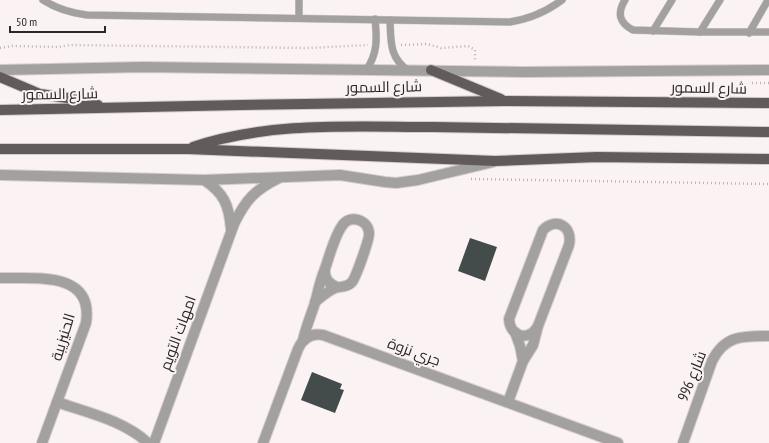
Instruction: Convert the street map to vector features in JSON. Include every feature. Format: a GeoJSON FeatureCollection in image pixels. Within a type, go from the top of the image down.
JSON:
{"type":"FeatureCollection","features":[{"type":"Feature","properties":{"kind":"main road"},"geometry":{"type":"LineString","coordinates":[[431,70],[504,101]]}},
{"type":"Feature","properties":{"kind":"main road"},"geometry":{"type":"LineString","coordinates":[[0,77],[40,94],[81,100],[105,108]]}},
{"type":"Feature","properties":{"kind":"main road","name":"شارع السمور"},"geometry":{"type":"LineString","coordinates":[[0,110],[504,101],[769,103]]}},
{"type":"Feature","properties":{"kind":"main road"},"geometry":{"type":"LineString","coordinates":[[188,149],[212,140],[248,133],[290,128],[482,127],[769,132]]}},
{"type":"Feature","properties":{"kind":"main road"},"geometry":{"type":"LineString","coordinates":[[0,149],[188,149],[495,161],[597,157],[769,158]]}},
{"type":"Feature","properties":{"kind":"street","name":"شارع السمور"},"geometry":{"type":"LineString","coordinates":[[0,70],[143,67],[531,72],[769,70]]}},
{"type":"Feature","properties":{"kind":"street"},"geometry":{"type":"LineString","coordinates":[[0,175],[204,180],[340,175],[385,182],[407,182],[495,161]]}},
{"type":"Feature","properties":{"kind":"street","name":"امهات التويم"},"geometry":{"type":"LineString","coordinates":[[154,443],[238,215],[253,194],[282,176]]}},
{"type":"Feature","properties":{"kind":"street","name":"امهات التويم"},"geometry":{"type":"LineString","coordinates":[[204,180],[215,188],[224,199],[230,215],[231,233]]}},
{"type":"Feature","properties":{"kind":"street"},"geometry":{"type":"LineString","coordinates":[[263,443],[298,348],[303,340],[318,288],[341,226],[348,220],[358,219],[366,224],[369,238],[352,281],[346,286],[337,287],[315,302]]}},
{"type":"Feature","properties":{"kind":"street"},"geometry":{"type":"LineString","coordinates":[[508,402],[522,361],[533,345],[538,326],[570,240],[568,231],[560,224],[550,224],[542,230],[510,314],[509,324],[520,346],[522,361]]}},
{"type":"Feature","properties":{"kind":"street"},"geometry":{"type":"LineString","coordinates":[[325,269],[327,281],[337,287]]}},
{"type":"Feature","properties":{"kind":"street","name":"الحنيزيبة"},"geometry":{"type":"LineString","coordinates":[[0,278],[48,279],[62,281],[76,288],[84,301],[87,316],[86,323],[42,443]]}},
{"type":"Feature","properties":{"kind":"street"},"geometry":{"type":"LineString","coordinates":[[514,332],[519,335],[528,335],[536,330],[538,326]]}},
{"type":"Feature","properties":{"kind":"street","name":"جري نزوة"},"geometry":{"type":"LineString","coordinates":[[303,340],[312,335],[323,335],[618,443]]}},
{"type":"Feature","properties":{"kind":"street","name":"شارع 996"},"geometry":{"type":"LineString","coordinates":[[683,443],[712,361],[720,348],[738,337],[769,336]]}},
{"type":"Feature","properties":{"kind":"street"},"geometry":{"type":"LineString","coordinates":[[57,402],[122,425],[148,443]]}},
{"type":"Feature","properties":{"kind":"lane"},"geometry":{"type":"LineString","coordinates":[[43,0],[60,9],[87,15],[510,22],[532,17],[553,7],[562,0]]}},
{"type":"Feature","properties":{"kind":"lane"},"geometry":{"type":"LineString","coordinates":[[299,0],[299,18]]}},
{"type":"Feature","properties":{"kind":"lane"},"geometry":{"type":"LineString","coordinates":[[625,0],[621,7],[620,14],[622,21],[627,27],[633,30],[749,33],[769,32]]}},
{"type":"Feature","properties":{"kind":"lane"},"geometry":{"type":"LineString","coordinates":[[653,31],[672,0]]}},
{"type":"Feature","properties":{"kind":"lane"},"geometry":{"type":"LineString","coordinates":[[700,32],[720,0]]}},
{"type":"Feature","properties":{"kind":"lane"},"geometry":{"type":"LineString","coordinates":[[749,33],[768,0]]}},
{"type":"Feature","properties":{"kind":"lane"},"geometry":{"type":"LineString","coordinates":[[366,70],[376,52],[377,38],[375,20]]}},
{"type":"Feature","properties":{"kind":"lane"},"geometry":{"type":"LineString","coordinates":[[390,20],[393,52],[399,63],[409,71]]}},
{"type":"Feature","properties":{"kind":"building"},"geometry":{"type":"Polygon","coordinates":[[[470,238],[497,247],[485,281],[458,271],[470,238]]]}},
{"type":"Feature","properties":{"kind":"building"},"geometry":{"type":"Polygon","coordinates":[[[312,372],[342,384],[340,389],[344,390],[335,413],[301,400],[312,372]]]}}]}
